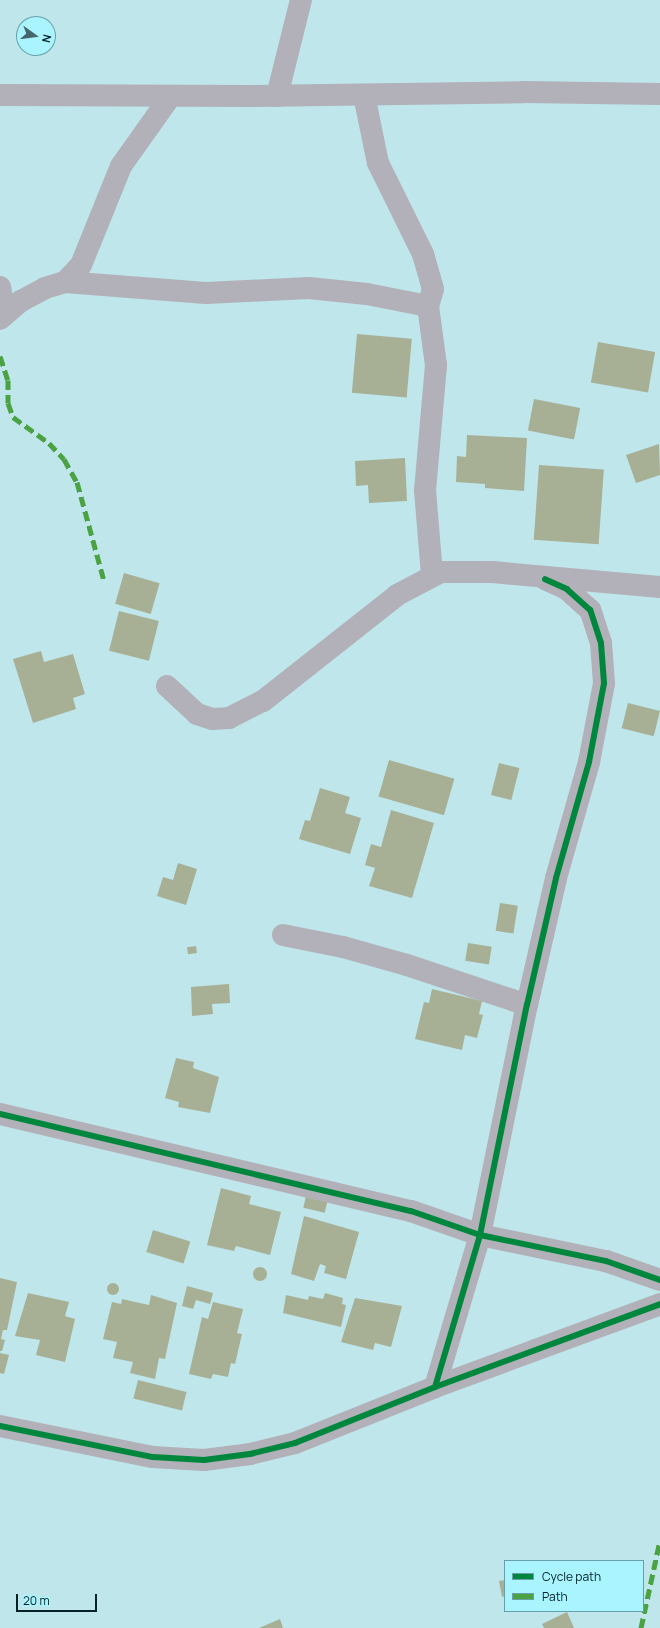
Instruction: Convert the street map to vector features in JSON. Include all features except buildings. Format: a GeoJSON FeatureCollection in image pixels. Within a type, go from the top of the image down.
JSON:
{"type":"FeatureCollection","features":[{"type":"Feature","properties":{"kind":"street"},"geometry":{"type":"LineString","coordinates":[[277,96],[301,0]]}},
{"type":"Feature","properties":{"kind":"street"},"geometry":{"type":"LineString","coordinates":[[0,95],[170,97],[517,92],[660,94]]}},
{"type":"Feature","properties":{"kind":"street"},"geometry":{"type":"LineString","coordinates":[[364,95],[378,163],[430,273],[433,289],[428,306],[436,365],[425,490],[432,575]]}},
{"type":"Feature","properties":{"kind":"street"},"geometry":{"type":"LineString","coordinates":[[65,282],[81,265],[121,166],[170,97]]}},
{"type":"Feature","properties":{"kind":"street"},"geometry":{"type":"LineString","coordinates":[[0,287],[3,316],[45,288],[65,282],[206,293],[309,288],[367,294],[428,306]]}},
{"type":"Feature","properties":{"kind":"street"},"geometry":{"type":"LineString","coordinates":[[167,686],[197,714],[212,719],[229,718],[263,702],[370,614],[432,575],[463,570],[545,579],[660,588]]}},
{"type":"Feature","properties":{"kind":"street"},"geometry":{"type":"LineString","coordinates":[[435,1387],[480,1235],[527,1005],[556,878],[590,762],[604,684],[601,643],[590,610],[567,589],[545,579]]}},
{"type":"Feature","properties":{"kind":"street"},"geometry":{"type":"LineString","coordinates":[[283,935],[379,957],[527,1005]]}},
{"type":"Feature","properties":{"kind":"street"},"geometry":{"type":"LineString","coordinates":[[0,1114],[410,1211],[480,1235],[606,1261],[660,1280]]}},
{"type":"Feature","properties":{"kind":"street"},"geometry":{"type":"LineString","coordinates":[[0,1426],[118,1451],[204,1460],[250,1454],[295,1443],[435,1387],[660,1304]]}},
{"type":"Feature","properties":{"kind":"marked path"},"geometry":{"type":"LineString","coordinates":[[0,356],[8,380],[8,403],[13,417],[49,443],[64,459],[77,482],[104,581]]}},
{"type":"Feature","properties":{"kind":"marked path"},"geometry":{"type":"LineString","coordinates":[[641,1628],[660,1540]]}},
{"type":"Feature","properties":{"kind":"cycle path"},"geometry":{"type":"LineString","coordinates":[[435,1387],[480,1235],[527,1005],[556,878],[589,762],[604,683],[601,643],[590,610],[567,589],[545,579]]}},
{"type":"Feature","properties":{"kind":"cycle path"},"geometry":{"type":"LineString","coordinates":[[0,1114],[411,1211],[480,1235],[606,1261],[660,1280]]}},
{"type":"Feature","properties":{"kind":"cycle path"},"geometry":{"type":"LineString","coordinates":[[0,1426],[153,1457],[204,1460],[250,1454],[295,1443],[435,1387],[660,1304]]}}]}
